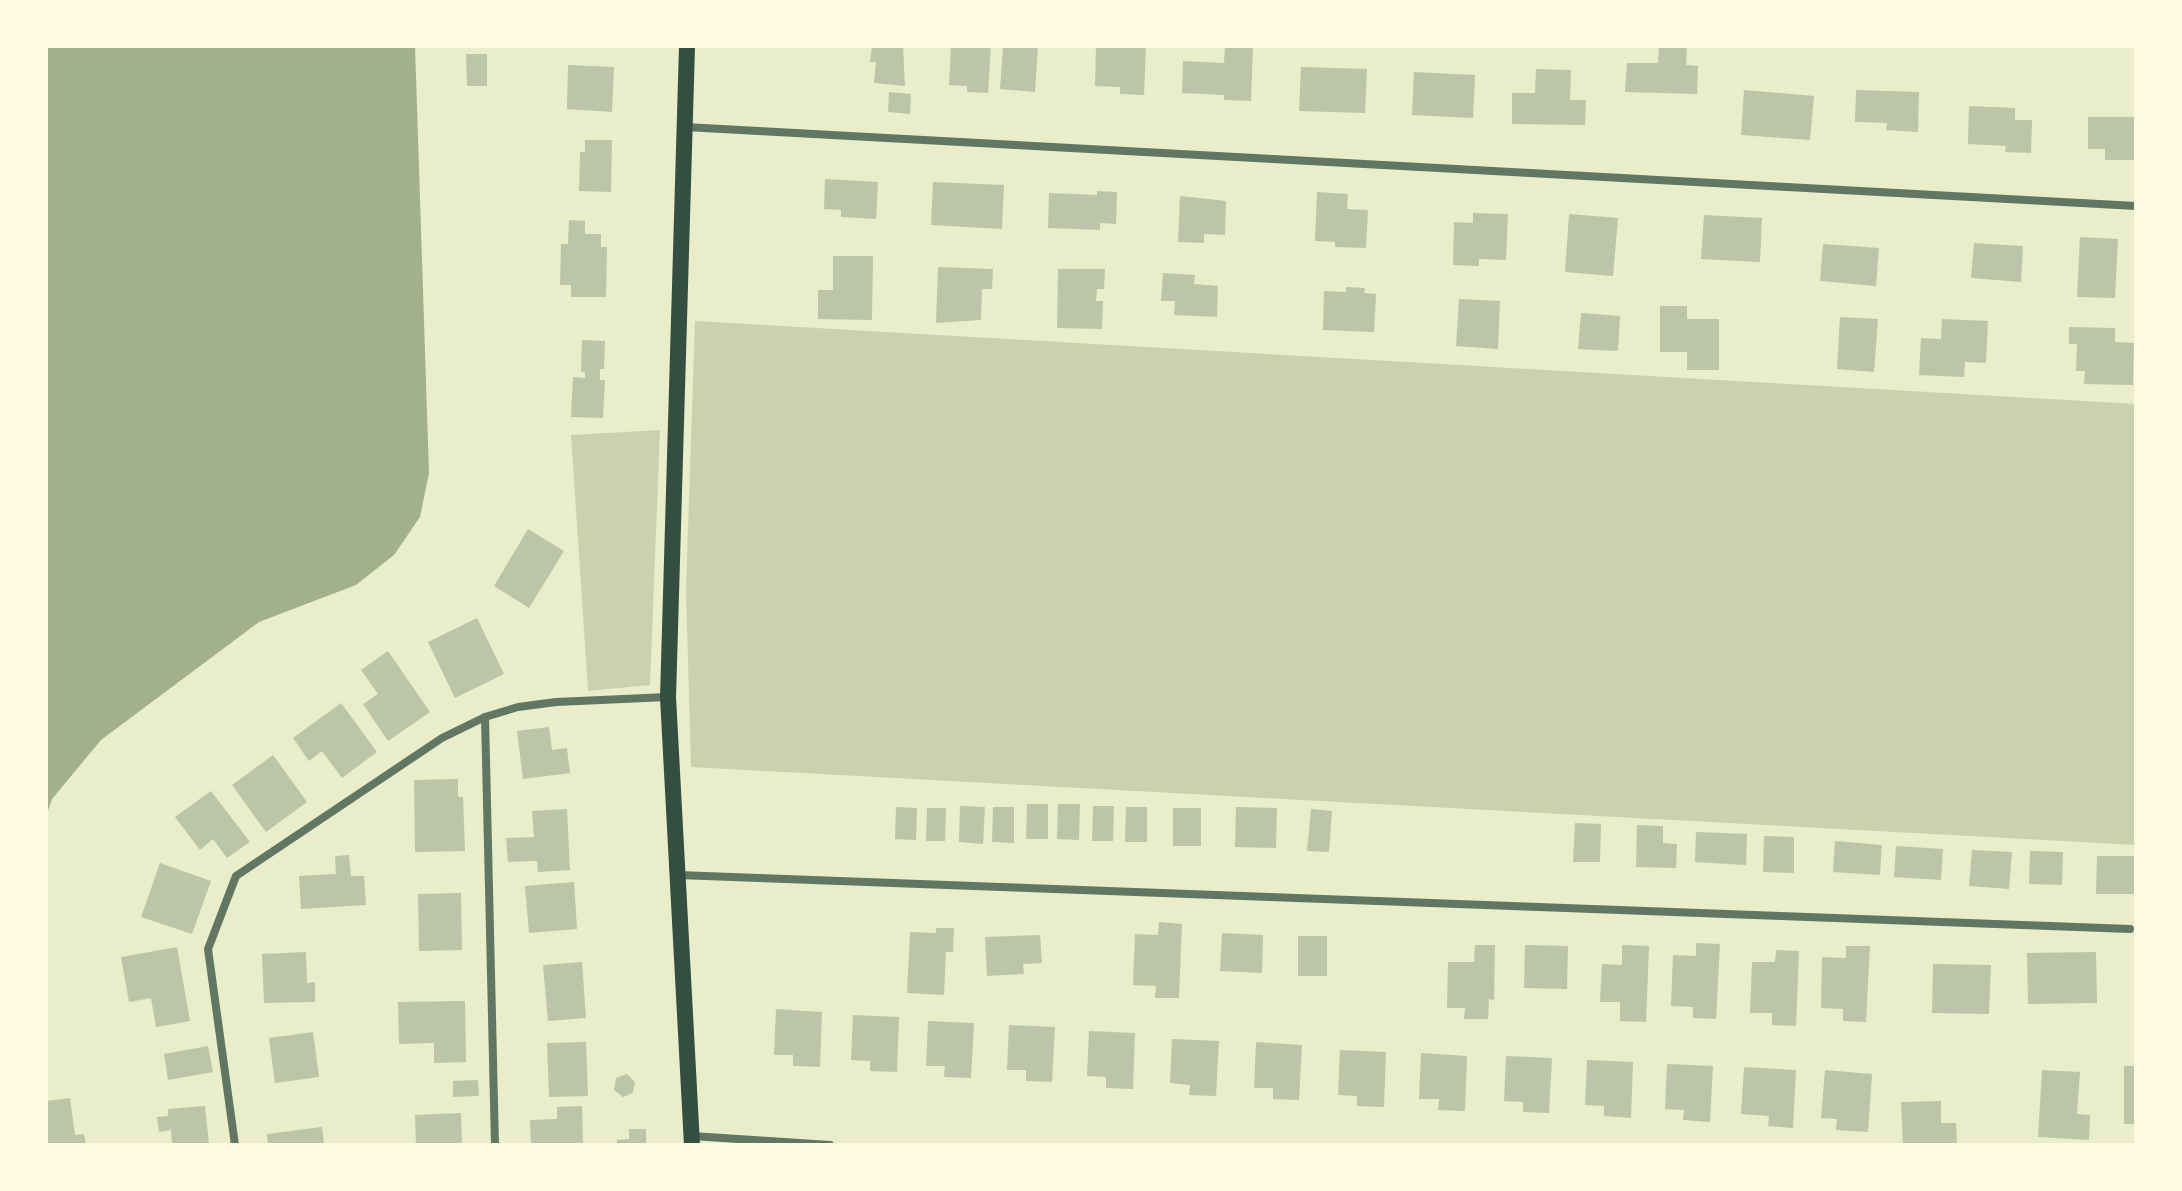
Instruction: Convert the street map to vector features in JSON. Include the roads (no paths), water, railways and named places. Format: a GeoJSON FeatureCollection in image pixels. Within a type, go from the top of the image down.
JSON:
{"type":"FeatureCollection","features":[{"type":"Feature","properties":{"kind":"main road"},"geometry":{"type":"LineString","coordinates":[[687,46],[668,697],[692,1141]]}},
{"type":"Feature","properties":{"kind":"street"},"geometry":{"type":"LineString","coordinates":[[685,127],[2136,206]]}},
{"type":"Feature","properties":{"kind":"street"},"geometry":{"type":"LineString","coordinates":[[235,1145],[208,949],[236,876],[442,738],[485,717],[518,707],[556,702],[668,697]]}},
{"type":"Feature","properties":{"kind":"street"},"geometry":{"type":"LineString","coordinates":[[485,717],[495,1145]]}},
{"type":"Feature","properties":{"kind":"street"},"geometry":{"type":"LineString","coordinates":[[678,875],[2130,929]]}},
{"type":"Feature","properties":{"kind":"street"},"geometry":{"type":"LineString","coordinates":[[692,1141],[830,1145]]}}]}
